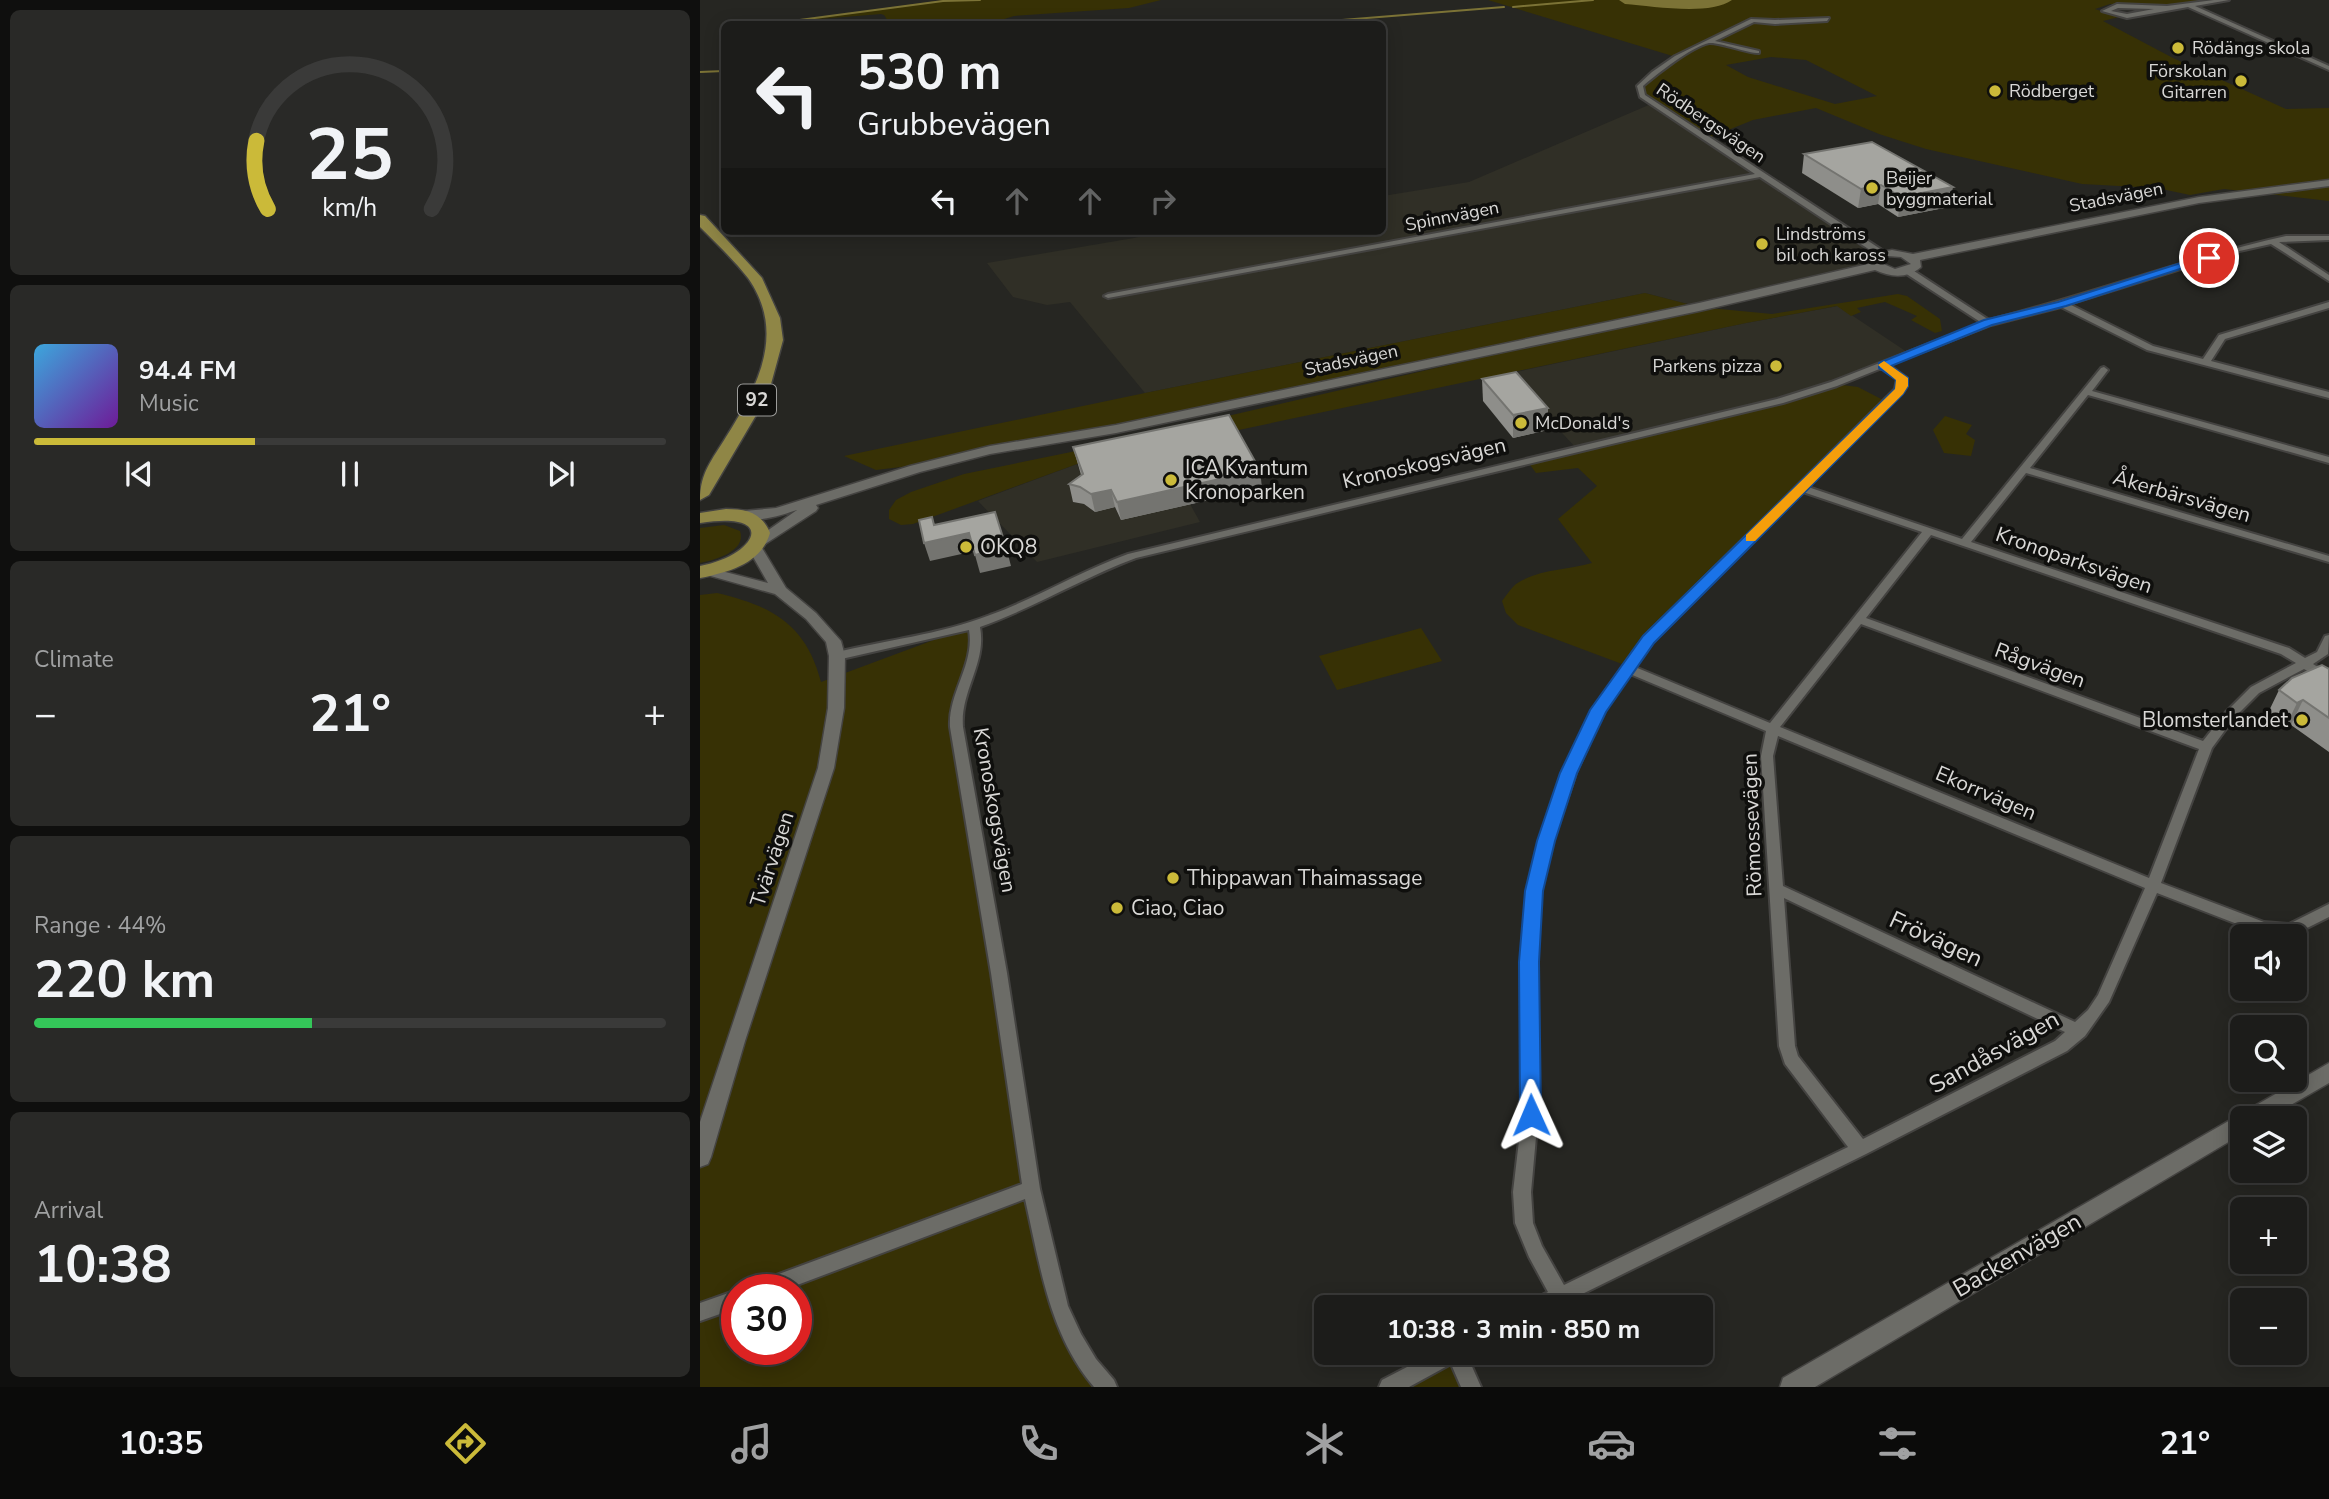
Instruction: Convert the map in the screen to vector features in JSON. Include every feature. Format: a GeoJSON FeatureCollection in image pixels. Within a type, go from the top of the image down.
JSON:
{"type":"FeatureCollection","features":[{"type":"Feature","properties":{"kind":"highway","name":"92"},"geometry":{"type":"LineString","coordinates":[[700,219],[755,278],[773,317],[776,341],[760,395],[700,495]]}},
{"type":"Feature","properties":{"kind":"highway"},"geometry":{"type":"LineString","coordinates":[[703,571],[744,556],[757,545],[760,527],[754,520],[720,503],[713,474]]}},
{"type":"Feature","properties":{"kind":"highway"},"geometry":{"type":"LineString","coordinates":[[700,518],[740,514]]}},
{"type":"Feature","properties":{"kind":"main road","name":"Stadsvägen"},"geometry":{"type":"LineString","coordinates":[[1882,254],[1901,254],[1912,258],[2199,200],[2329,183]]}},
{"type":"Feature","properties":{"kind":"main road"},"geometry":{"type":"LineString","coordinates":[[1882,254],[1872,259],[1876,266],[1887,271],[1908,271],[1917,265],[1912,258]]}},
{"type":"Feature","properties":{"kind":"main road","name":"Stadsvägen"},"geometry":{"type":"LineString","coordinates":[[740,514],[777,512],[915,468],[990,450],[1142,423],[1699,307],[1876,266]]}},
{"type":"Feature","properties":{"kind":"main road","name":"Stadsvägen"},"geometry":{"type":"LineString","coordinates":[[757,545],[784,524],[836,495]]}},
{"type":"Feature","properties":{"kind":"street"},"geometry":{"type":"LineString","coordinates":[[2168,8],[2117,6],[2105,11],[2127,16],[2226,0]]}},
{"type":"Feature","properties":{"kind":"street"},"geometry":{"type":"LineString","coordinates":[[2189,5],[2329,68]]}},
{"type":"Feature","properties":{"kind":"street","name":"Rödbergsvägen"},"geometry":{"type":"LineString","coordinates":[[1827,19],[1775,22],[1753,20],[1709,41],[1654,73],[1640,86],[1642,96],[1882,254]]}},
{"type":"Feature","properties":{"kind":"street"},"geometry":{"type":"LineString","coordinates":[[1709,41],[1757,52]]}},
{"type":"Feature","properties":{"kind":"street","name":"Spinnvägen"},"geometry":{"type":"LineString","coordinates":[[1108,296],[1760,175]]}},
{"type":"Feature","properties":{"kind":"street","name":"Kronoskogsvägen"},"geometry":{"type":"LineString","coordinates":[[1107,1387],[1089,1366],[1059,1307],[1031,1189],[999,973],[958,737],[956,713],[976,656],[977,635],[974,625],[1038,599],[1079,576],[1132,556],[1780,401],[1883,365],[1988,323],[2062,304],[2233,250],[2299,237],[2329,237]]}},
{"type":"Feature","properties":{"kind":"street"},"geometry":{"type":"LineString","coordinates":[[2272,241],[2329,279]]}},
{"type":"Feature","properties":{"kind":"street"},"geometry":{"type":"LineString","coordinates":[[1908,271],[1988,323]]}},
{"type":"Feature","properties":{"kind":"street"},"geometry":{"type":"LineString","coordinates":[[2062,304],[2137,343],[2329,395]]}},
{"type":"Feature","properties":{"kind":"street"},"geometry":{"type":"LineString","coordinates":[[2205,363],[2222,337],[2329,305]]}},
{"type":"Feature","properties":{"kind":"street"},"geometry":{"type":"LineString","coordinates":[[1559,1295],[1535,1251],[1524,1223],[1522,1192],[1531,1115],[1529,962],[1534,891],[1546,841],[1569,773],[1598,710],[1649,639],[1902,386],[1899,375],[1883,365]]}},
{"type":"Feature","properties":{"kind":"street"},"geometry":{"type":"LineString","coordinates":[[1964,543],[2104,370]]}},
{"type":"Feature","properties":{"kind":"street"},"geometry":{"type":"LineString","coordinates":[[2086,392],[2329,460]]}},
{"type":"Feature","properties":{"kind":"street","name":"Åkerbärsvägen"},"geometry":{"type":"LineString","coordinates":[[2024,469],[2329,559]]}},
{"type":"Feature","properties":{"kind":"street","name":"Kronoparksvägen"},"geometry":{"type":"LineString","coordinates":[[1801,488],[2285,651],[2329,679]]}},
{"type":"Feature","properties":{"kind":"street","name":"Römossevägen"},"geometry":{"type":"LineString","coordinates":[[1860,1149],[1788,1052],[1767,756],[1773,727],[1929,530]]}},
{"type":"Feature","properties":{"kind":"street"},"geometry":{"type":"LineString","coordinates":[[757,545],[780,592]]}},
{"type":"Feature","properties":{"kind":"street"},"geometry":{"type":"LineString","coordinates":[[703,571],[780,592],[811,616],[833,641],[837,656],[974,625]]}},
{"type":"Feature","properties":{"kind":"street","name":"Rågvägen"},"geometry":{"type":"LineString","coordinates":[[1860,620],[2206,747]]}},
{"type":"Feature","properties":{"kind":"street","name":"Sandåsvägen"},"geometry":{"type":"LineString","coordinates":[[1562,1295],[1860,1149],[2061,1046],[2079,1031],[2104,998],[2153,886],[2206,747],[2230,715],[2256,690],[2278,675],[2306,664],[2322,654],[2329,639]]}},
{"type":"Feature","properties":{"kind":"street","name":"Tvärvägen"},"geometry":{"type":"LineString","coordinates":[[700,1157],[735,1041],[826,768],[836,708],[837,656]]}},
{"type":"Feature","properties":{"kind":"street","name":"Ekorrvägen"},"geometry":{"type":"LineString","coordinates":[[1628,669],[2153,886],[2276,931],[2291,930],[2329,910]]}},
{"type":"Feature","properties":{"kind":"street","name":"Frövägen"},"geometry":{"type":"LineString","coordinates":[[1775,888],[2079,1031]]}},
{"type":"Feature","properties":{"kind":"street"},"geometry":{"type":"LineString","coordinates":[[2271,1106],[2329,1072]]}},
{"type":"Feature","properties":{"kind":"street","name":"Backenvägen"},"geometry":{"type":"LineString","coordinates":[[1792,1387],[2230,1130]]}},
{"type":"Feature","properties":{"kind":"street"},"geometry":{"type":"LineString","coordinates":[[803,1274],[1031,1189]]}},
{"type":"Feature","properties":{"kind":"street"},"geometry":{"type":"LineString","coordinates":[[700,1312],[721,1304]]}},
{"type":"Feature","properties":{"kind":"street"},"geometry":{"type":"LineString","coordinates":[[1389,1387],[1432,1365]]}},
{"type":"Feature","properties":{"kind":"street"},"geometry":{"type":"LineString","coordinates":[[1461,1365],[1471,1387]]}},
{"type":"Feature","properties":{"kind":"shaded area"},"geometry":{"type":"Polygon","coordinates":[[[943,0],[1161,0],[1129,8],[1014,16],[1000,21],[888,21],[881,14],[795,21],[943,0]]]}},
{"type":"Feature","properties":{"kind":"shaded area"},"geometry":{"type":"Polygon","coordinates":[[[1488,0],[2215,0],[2163,8],[2110,4],[2095,9],[2119,17],[2103,21],[2173,58],[2286,109],[2329,108],[2329,201],[2224,189],[2190,195],[2157,188],[2082,184],[1926,149],[1879,134],[1816,108],[1753,120],[1706,139],[1642,96],[1640,86],[1676,57],[1488,0]],[[1771,57],[1726,65],[1748,77],[1835,104],[1877,96],[1806,60],[1771,57]]]}},
{"type":"Feature","properties":{"kind":"shaded area"},"geometry":{"type":"Polygon","coordinates":[[[1651,104],[1882,254],[1876,266],[1699,307],[1645,293],[1145,393],[1070,302],[1047,305],[1013,297],[987,263],[1152,235],[1386,235],[1386,196],[1469,182],[1651,104]]]}},
{"type":"Feature","properties":{"kind":"shaded area"},"geometry":{"type":"Polygon","coordinates":[[[1645,293],[1699,307],[1772,314],[1898,294],[1907,296],[1940,319],[1942,331],[1935,333],[1911,320],[1917,316],[1885,302],[1857,308],[1861,312],[1851,316],[1837,306],[1746,323],[1077,464],[913,524],[901,525],[889,519],[889,510],[896,500],[911,492],[964,474],[1076,451],[1653,318],[1116,429],[909,466],[876,470],[844,456],[1145,393],[1645,293]]]}},
{"type":"Feature","properties":{"kind":"shaded area"},"geometry":{"type":"Polygon","coordinates":[[[1838,306],[1910,354],[1809,393],[1578,450],[1507,374],[1746,323],[1838,306]]]}},
{"type":"Feature","properties":{"kind":"shaded area"},"geometry":{"type":"Polygon","coordinates":[[[1834,384],[1858,387],[1887,402],[1622,664],[1518,625],[1506,613],[1502,601],[1516,584],[1543,573],[1592,563],[1558,519],[1597,486],[1578,468],[1536,473],[1528,462],[1780,401],[1834,384]]]}},
{"type":"Feature","properties":{"kind":"shaded area"},"geometry":{"type":"Polygon","coordinates":[[[1945,416],[1972,425],[1966,434],[1975,440],[1971,456],[1944,453],[1933,430],[1945,416]]]}},
{"type":"Feature","properties":{"kind":"shaded area"},"geometry":{"type":"Polygon","coordinates":[[[1077,464],[1087,491],[1073,502],[1084,504],[1095,512],[1115,507],[1121,520],[1190,504],[1200,522],[1037,562],[978,501],[1077,464]]]}},
{"type":"Feature","properties":{"kind":"shaded area"},"geometry":{"type":"Polygon","coordinates":[[[724,525],[740,531],[739,544],[714,560],[700,563],[700,528],[724,525]]]}},
{"type":"Feature","properties":{"kind":"shaded area"},"geometry":{"type":"Polygon","coordinates":[[[717,593],[737,598],[784,621],[806,645],[821,682],[974,625],[977,635],[956,713],[1059,1307],[1107,1387],[700,1387],[700,595],[717,593]]]}},
{"type":"Feature","properties":{"kind":"shaded area"},"geometry":{"type":"Polygon","coordinates":[[[1421,628],[1442,661],[1337,690],[1319,656],[1421,628]]]}},
{"type":"Feature","properties":{"kind":"shaded area"},"geometry":{"type":"Polygon","coordinates":[[[1430,1365],[1461,1365],[1471,1387],[1389,1387],[1430,1365]]]}},
{"type":"Feature","properties":{"kind":"building"},"geometry":{"type":"Polygon","coordinates":[[[1872,142],[1953,187],[1901,197],[1881,185],[1861,189],[1804,154],[1872,142]]]}},
{"type":"Feature","properties":{"kind":"building"},"geometry":{"type":"Polygon","coordinates":[[[1516,372],[1548,408],[1513,415],[1482,379],[1516,372]]]}},
{"type":"Feature","properties":{"kind":"building","name":"ICA Kvantum Kronoparken"},"geometry":{"type":"Polygon","coordinates":[[[1229,415],[1260,470],[1117,502],[1111,490],[1091,494],[1069,484],[1083,474],[1073,447],[1229,415]]]}},
{"type":"Feature","properties":{"kind":"building"},"geometry":{"type":"Polygon","coordinates":[[[995,512],[1006,547],[975,555],[969,533],[924,543],[919,520],[932,517],[934,525],[995,512]]]}},
{"type":"Feature","properties":{"kind":"building"},"geometry":{"type":"Polygon","coordinates":[[[2322,665],[2329,669],[2329,718],[2303,700],[2297,703],[2279,690],[2292,678],[2322,665]]]}},
{"type":"Feature","properties":{"kind":"waterway"},"geometry":{"type":"LineString","coordinates":[[792,21],[943,1],[980,0]]}},
{"type":"Feature","properties":{"kind":"waterway"},"geometry":{"type":"LineString","coordinates":[[1513,7],[1593,0]]}},
{"type":"Feature","properties":{"kind":"waterway"},"geometry":{"type":"LineString","coordinates":[[1625,0],[1694,5],[1726,0]]}},
{"type":"Feature","properties":{"kind":"waterway"},"geometry":{"type":"LineString","coordinates":[[1329,21],[1504,7]]}},
{"type":"Feature","properties":{"kind":"waterway"},"geometry":{"type":"LineString","coordinates":[[700,72],[721,71]]}},
{"type":"Feature","properties":{"kind":"slow traffic"},"geometry":{"type":"LineString","coordinates":[[1751,538],[1899,391],[1902,378],[1884,365]]}},
{"type":"Feature","properties":{"kind":"place","name":"Rödängs skola"},"geometry":{"type":"Point","coordinates":[2178,48]}},
{"type":"Feature","properties":{"kind":"place","name":"Förskolan Gitarren"},"geometry":{"type":"Point","coordinates":[2241,81]}},
{"type":"Feature","properties":{"kind":"place","name":"Rödberget"},"geometry":{"type":"Point","coordinates":[1995,91]}},
{"type":"Feature","properties":{"kind":"place","name":"Beijer byggmaterial"},"geometry":{"type":"Point","coordinates":[1872,188]}},
{"type":"Feature","properties":{"kind":"place","name":"Lindströms bil och kaross"},"geometry":{"type":"Point","coordinates":[1762,244]}},
{"type":"Feature","properties":{"kind":"place","name":"Parkens pizza"},"geometry":{"type":"Point","coordinates":[1776,366]}},
{"type":"Feature","properties":{"kind":"place","name":"McDonald's"},"geometry":{"type":"Point","coordinates":[1521,423]}},
{"type":"Feature","properties":{"kind":"place","name":"ICA Kvantum Kronoparken"},"geometry":{"type":"Point","coordinates":[1171,480]}},
{"type":"Feature","properties":{"kind":"place","name":"OKQ8"},"geometry":{"type":"Point","coordinates":[966,547]}},
{"type":"Feature","properties":{"kind":"place","name":"Blomsterlandet"},"geometry":{"type":"Point","coordinates":[2302,720]}},
{"type":"Feature","properties":{"kind":"place","name":"Thippawan Thaimassage"},"geometry":{"type":"Point","coordinates":[1173,878]}},
{"type":"Feature","properties":{"kind":"place","name":"Ciao, Ciao"},"geometry":{"type":"Point","coordinates":[1117,908]}},
{"type":"Feature","properties":{"kind":"route"},"geometry":{"type":"LineString","coordinates":[[1531,1115],[1529,962],[1534,891],[1546,841],[1569,773],[1598,710],[1649,639],[1899,391],[1902,378],[1883,365],[1988,323],[2062,304],[2209,258]]}}]}
